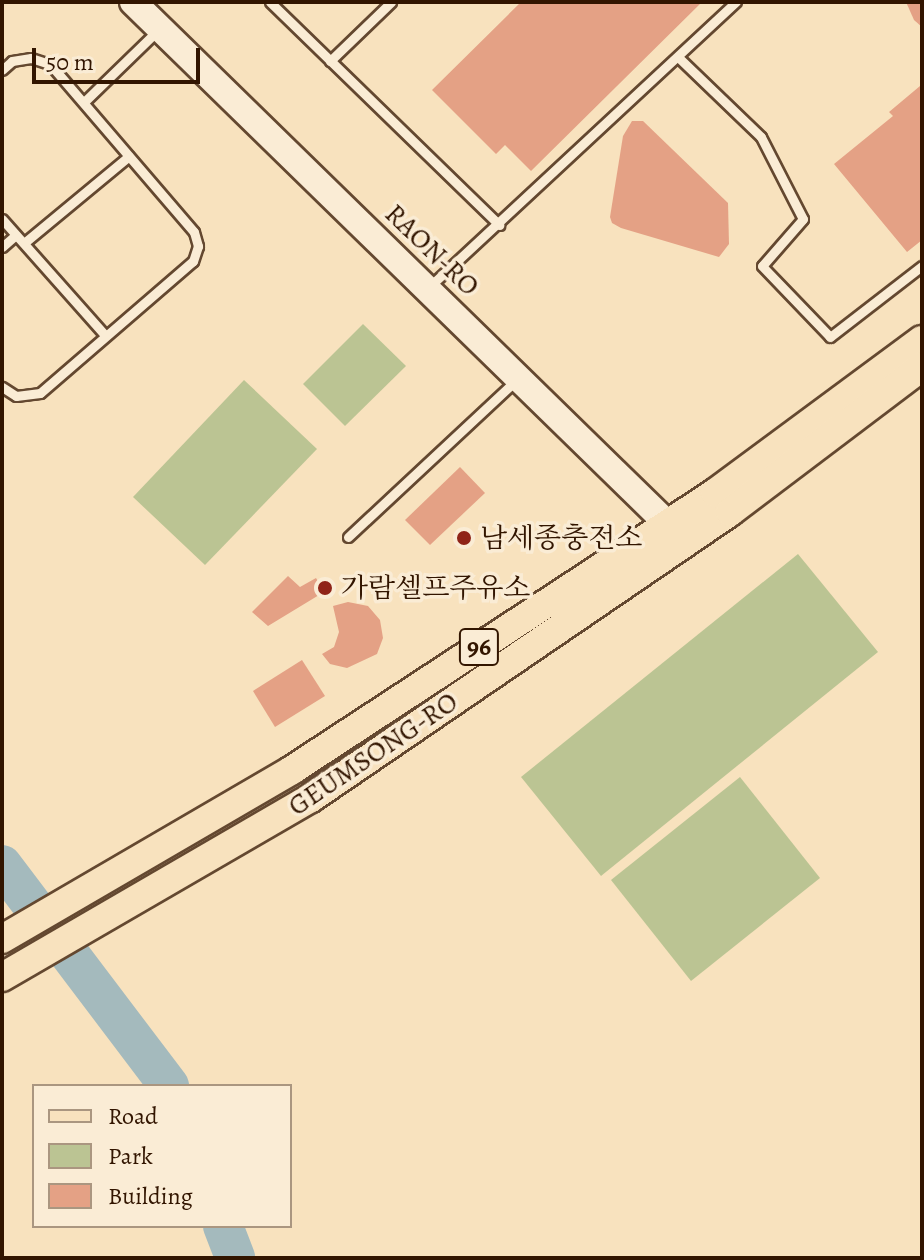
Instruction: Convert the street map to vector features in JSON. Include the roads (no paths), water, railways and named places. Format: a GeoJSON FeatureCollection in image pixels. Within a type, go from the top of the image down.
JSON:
{"type":"FeatureCollection","features":[{"type":"Feature","properties":{"kind":"main road","name":"RAON-RO"},"geometry":{"type":"LineString","coordinates":[[133,2],[676,533]]}},
{"type":"Feature","properties":{"kind":"main road","name":"GEUMSONG-RO"},"geometry":{"type":"LineString","coordinates":[[2,939],[292,770],[676,533],[922,340]]}},
{"type":"Feature","properties":{"kind":"main road","name":"GEUMSONG-RO"},"geometry":{"type":"LineString","coordinates":[[2,977],[311,798],[676,533],[922,367]]}},
{"type":"Feature","properties":{"kind":"lane"},"geometry":{"type":"LineString","coordinates":[[270,2],[499,225]]}},
{"type":"Feature","properties":{"kind":"lane"},"geometry":{"type":"LineString","coordinates":[[330,61],[391,2]]}},
{"type":"Feature","properties":{"kind":"lane"},"geometry":{"type":"LineString","coordinates":[[427,289],[736,2]]}},
{"type":"Feature","properties":{"kind":"lane"},"geometry":{"type":"LineString","coordinates":[[84,102],[160,28]]}},
{"type":"Feature","properties":{"kind":"lane"},"geometry":{"type":"LineString","coordinates":[[678,57],[761,137],[803,219],[762,266],[830,337],[922,266]]}},
{"type":"Feature","properties":{"kind":"lane"},"geometry":{"type":"LineString","coordinates":[[2,70],[12,61],[31,58],[50,64],[194,232],[198,246],[193,261],[40,393],[16,396],[2,387]]}},
{"type":"Feature","properties":{"kind":"lane"},"geometry":{"type":"LineString","coordinates":[[2,247],[20,239],[129,156]]}},
{"type":"Feature","properties":{"kind":"lane"},"geometry":{"type":"LineString","coordinates":[[2,219],[105,335]]}},
{"type":"Feature","properties":{"kind":"lane"},"geometry":{"type":"LineString","coordinates":[[348,537],[518,379]]}},
{"type":"Feature","properties":{"kind":"waterway"},"geometry":{"type":"LineString","coordinates":[[2,865],[167,1084]]}},
{"type":"Feature","properties":{"kind":"waterway"},"geometry":{"type":"LineString","coordinates":[[224,1228],[235,1258]]}},
{"type":"Feature","properties":{"kind":"place","name":"남세종충전소"},"geometry":{"type":"Point","coordinates":[464,538]}},
{"type":"Feature","properties":{"kind":"place","name":"가람셀프주유소"},"geometry":{"type":"Point","coordinates":[325,588]}}]}
